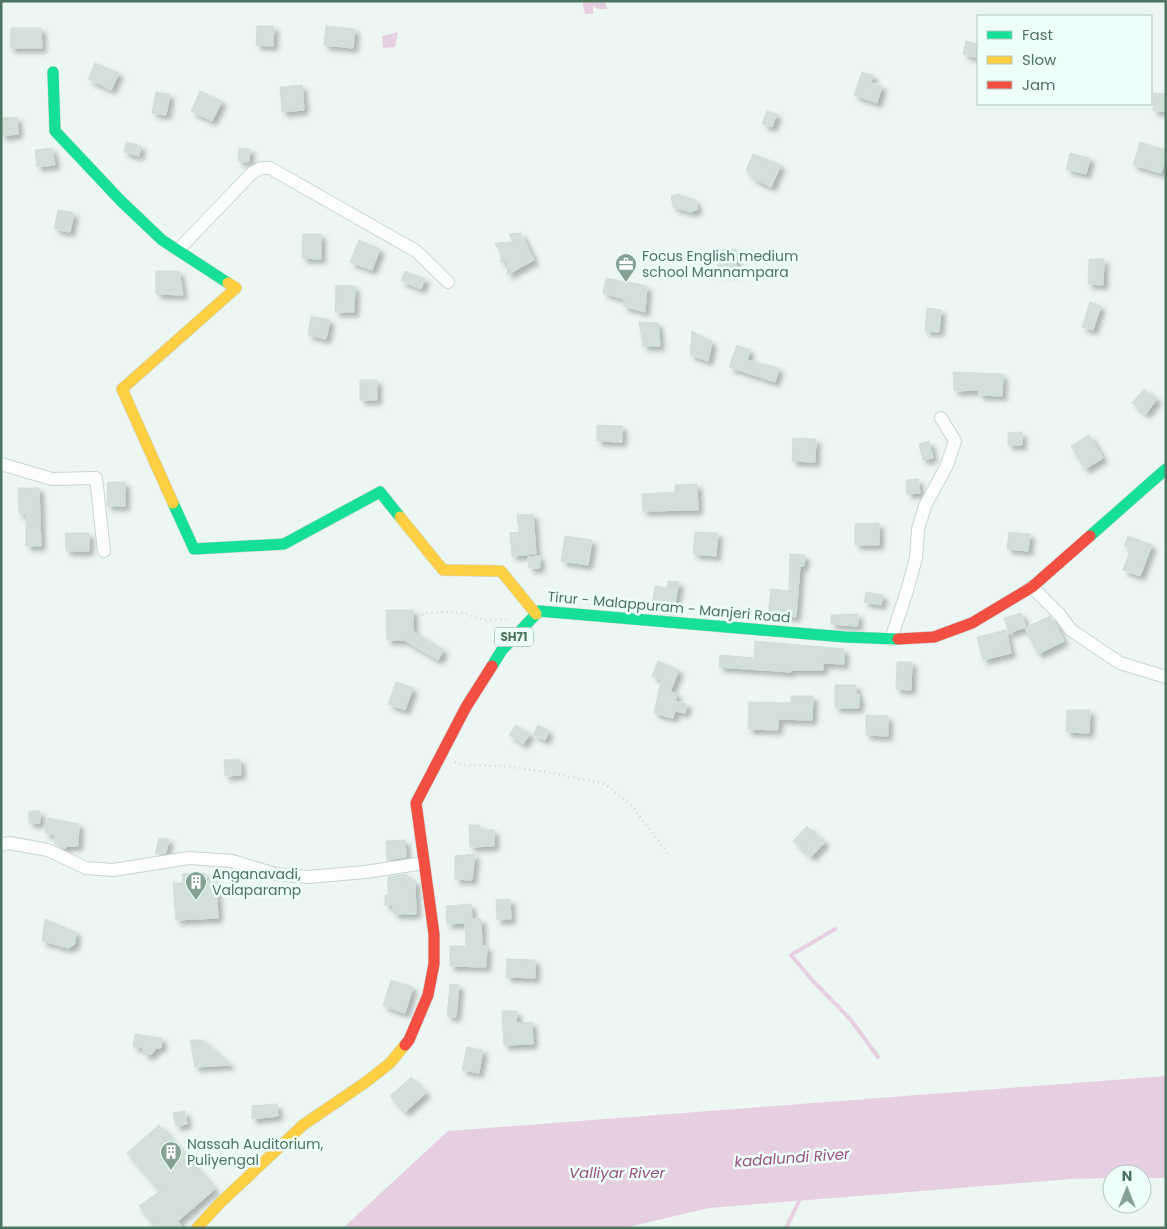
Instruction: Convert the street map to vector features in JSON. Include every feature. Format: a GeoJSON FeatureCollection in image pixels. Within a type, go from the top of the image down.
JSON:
{"type":"FeatureCollection","features":[{"type":"Feature","properties":{"kind":"main road"},"geometry":{"type":"LineString","coordinates":[[53,72],[55,131],[121,201],[162,240],[236,288],[122,389],[194,549],[284,544],[380,492],[443,570],[501,571],[536,614]]}},
{"type":"Feature","properties":{"kind":"main road","name":"Tirur - Malappuram - Manjeri Road"},"geometry":{"type":"LineString","coordinates":[[197,1228],[220,1203],[303,1125],[390,1064],[409,1040],[428,995],[434,964],[434,934],[416,803],[466,707],[502,650],[539,611],[693,625],[891,639],[934,636],[972,623],[1032,587],[1166,469]]}},
{"type":"Feature","properties":{"kind":"street"},"geometry":{"type":"LineString","coordinates":[[178,250],[252,173],[261,168],[270,168],[416,251],[448,282]]}},
{"type":"Feature","properties":{"kind":"street"},"geometry":{"type":"LineString","coordinates":[[891,639],[916,558],[918,529],[925,506],[947,465],[955,441],[940,418]]}},
{"type":"Feature","properties":{"kind":"street"},"geometry":{"type":"LineString","coordinates":[[1,464],[52,479],[96,478],[104,551]]}},
{"type":"Feature","properties":{"kind":"street"},"geometry":{"type":"LineString","coordinates":[[1032,587],[1060,614],[1070,630],[1120,663],[1166,677]]}},
{"type":"Feature","properties":{"kind":"street"},"geometry":{"type":"LineString","coordinates":[[1,845],[9,843],[48,850],[86,868],[113,870],[189,858],[232,861],[275,874],[308,877],[364,872],[424,863]]}},
{"type":"Feature","properties":{"kind":"path"},"geometry":{"type":"LineString","coordinates":[[422,615],[426,613],[448,612],[474,615],[484,620],[513,619]]}},
{"type":"Feature","properties":{"kind":"path"},"geometry":{"type":"LineString","coordinates":[[440,758],[466,765],[506,766],[605,784],[630,804],[670,856]]}},
{"type":"Feature","properties":{"kind":"water"},"geometry":{"type":"Polygon","coordinates":[[[582,1],[605,1],[607,9],[598,9],[593,6],[593,14],[585,14],[582,1]]]}},
{"type":"Feature","properties":{"kind":"water"},"geometry":{"type":"Polygon","coordinates":[[[398,32],[395,47],[383,48],[382,36],[398,32]]]}},
{"type":"Feature","properties":{"kind":"water","name":"Valliyar River"},"geometry":{"type":"Polygon","coordinates":[[[1166,1076],[1166,1178],[1152,1178],[1152,1164],[1102,1164],[1102,1178],[1072,1179],[709,1208],[624,1228],[343,1228],[448,1131],[1166,1076]]]}},
{"type":"Feature","properties":{"kind":"building"},"geometry":{"type":"Polygon","coordinates":[[[257,26],[274,26],[273,46],[256,45],[257,26]]]}},
{"type":"Feature","properties":{"kind":"building"},"geometry":{"type":"Polygon","coordinates":[[[326,26],[355,29],[353,48],[324,45],[326,26]]]}},
{"type":"Feature","properties":{"kind":"building"},"geometry":{"type":"Polygon","coordinates":[[[11,28],[41,28],[42,48],[10,48],[11,28]]]}},
{"type":"Feature","properties":{"kind":"building"},"geometry":{"type":"Polygon","coordinates":[[[966,41],[977,44],[977,58],[963,54],[966,41]]]}},
{"type":"Feature","properties":{"kind":"building"},"geometry":{"type":"Polygon","coordinates":[[[95,63],[119,73],[111,90],[88,79],[95,63]]]}},
{"type":"Feature","properties":{"kind":"building"},"geometry":{"type":"Polygon","coordinates":[[[862,72],[873,75],[871,82],[882,86],[877,103],[854,95],[862,72]]]}},
{"type":"Feature","properties":{"kind":"building"},"geometry":{"type":"Polygon","coordinates":[[[302,85],[304,110],[282,112],[280,87],[302,85]]]}},
{"type":"Feature","properties":{"kind":"building"},"geometry":{"type":"Polygon","coordinates":[[[200,91],[222,101],[212,121],[191,111],[200,91]]]}},
{"type":"Feature","properties":{"kind":"building"},"geometry":{"type":"Polygon","coordinates":[[[156,92],[170,94],[166,115],[152,113],[156,92]]]}},
{"type":"Feature","properties":{"kind":"building"},"geometry":{"type":"Polygon","coordinates":[[[1154,93],[1166,94],[1166,111],[1153,111],[1154,93]]]}},
{"type":"Feature","properties":{"kind":"building"},"geometry":{"type":"Polygon","coordinates":[[[767,111],[777,114],[772,127],[762,124],[767,111]]]}},
{"type":"Feature","properties":{"kind":"building"},"geometry":{"type":"Polygon","coordinates":[[[17,117],[18,134],[1,136],[1,118],[17,117]]]}},
{"type":"Feature","properties":{"kind":"building"},"geometry":{"type":"Polygon","coordinates":[[[126,142],[141,146],[139,156],[124,152],[126,142]]]}},
{"type":"Feature","properties":{"kind":"building"},"geometry":{"type":"Polygon","coordinates":[[[1140,142],[1166,150],[1166,159],[1161,173],[1133,165],[1140,142]]]}},
{"type":"Feature","properties":{"kind":"building"},"geometry":{"type":"Polygon","coordinates":[[[52,148],[55,165],[37,167],[35,150],[52,148]]]}},
{"type":"Feature","properties":{"kind":"building"},"geometry":{"type":"Polygon","coordinates":[[[239,148],[250,149],[249,162],[238,161],[239,148]]]}},
{"type":"Feature","properties":{"kind":"building"},"geometry":{"type":"Polygon","coordinates":[[[1070,153],[1090,158],[1086,174],[1066,169],[1070,153]]]}},
{"type":"Feature","properties":{"kind":"building"},"geometry":{"type":"Polygon","coordinates":[[[753,154],[781,165],[771,187],[754,179],[746,170],[753,154]]]}},
{"type":"Feature","properties":{"kind":"building"},"geometry":{"type":"Polygon","coordinates":[[[678,194],[695,200],[698,209],[691,212],[673,207],[671,196],[678,194]]]}},
{"type":"Feature","properties":{"kind":"building"},"geometry":{"type":"Polygon","coordinates":[[[58,210],[74,213],[70,232],[54,229],[58,210]]]}},
{"type":"Feature","properties":{"kind":"building"},"geometry":{"type":"Polygon","coordinates":[[[521,233],[534,260],[507,275],[508,260],[501,263],[501,253],[495,243],[513,242],[509,234],[521,233]]]}},
{"type":"Feature","properties":{"kind":"building"},"geometry":{"type":"Polygon","coordinates":[[[303,234],[321,234],[321,259],[302,258],[303,234]]]}},
{"type":"Feature","properties":{"kind":"building"},"geometry":{"type":"Polygon","coordinates":[[[359,240],[380,249],[372,270],[350,262],[359,240]]]}},
{"type":"Feature","properties":{"kind":"building"},"geometry":{"type":"Polygon","coordinates":[[[736,249],[736,272],[718,272],[717,250],[736,249]]]}},
{"type":"Feature","properties":{"kind":"building"},"geometry":{"type":"Polygon","coordinates":[[[1089,259],[1104,259],[1103,285],[1088,284],[1089,259]]]}},
{"type":"Feature","properties":{"kind":"building"},"geometry":{"type":"Polygon","coordinates":[[[156,271],[179,271],[183,295],[156,294],[156,271]]]}},
{"type":"Feature","properties":{"kind":"building"},"geometry":{"type":"Polygon","coordinates":[[[405,271],[425,279],[421,289],[401,281],[405,271]]]}},
{"type":"Feature","properties":{"kind":"building"},"geometry":{"type":"Polygon","coordinates":[[[606,278],[647,286],[645,312],[623,306],[624,299],[603,293],[606,278]]]}},
{"type":"Feature","properties":{"kind":"building"},"geometry":{"type":"Polygon","coordinates":[[[336,285],[355,286],[354,312],[335,312],[336,285]]]}},
{"type":"Feature","properties":{"kind":"building"},"geometry":{"type":"Polygon","coordinates":[[[1090,302],[1101,306],[1093,330],[1082,327],[1090,302]]]}},
{"type":"Feature","properties":{"kind":"building"},"geometry":{"type":"Polygon","coordinates":[[[927,308],[941,310],[939,332],[925,331],[927,308]]]}},
{"type":"Feature","properties":{"kind":"building"},"geometry":{"type":"Polygon","coordinates":[[[311,316],[330,320],[326,339],[308,335],[311,316]]]}},
{"type":"Feature","properties":{"kind":"building"},"geometry":{"type":"Polygon","coordinates":[[[639,322],[658,323],[660,346],[643,346],[639,322]]]}},
{"type":"Feature","properties":{"kind":"building"},"geometry":{"type":"Polygon","coordinates":[[[692,331],[712,342],[708,361],[690,355],[692,331]]]}},
{"type":"Feature","properties":{"kind":"building"},"geometry":{"type":"Polygon","coordinates":[[[737,345],[750,350],[747,360],[779,368],[775,382],[729,367],[737,345]]]}},
{"type":"Feature","properties":{"kind":"building"},"geometry":{"type":"Polygon","coordinates":[[[953,372],[1003,374],[1002,396],[979,395],[979,390],[954,391],[953,372]]]}},
{"type":"Feature","properties":{"kind":"building"},"geometry":{"type":"Polygon","coordinates":[[[360,380],[377,380],[377,400],[360,400],[360,380]]]}},
{"type":"Feature","properties":{"kind":"building"},"geometry":{"type":"Polygon","coordinates":[[[1144,389],[1157,399],[1146,414],[1132,403],[1144,389]]]}},
{"type":"Feature","properties":{"kind":"building"},"geometry":{"type":"Polygon","coordinates":[[[597,425],[622,426],[622,442],[597,441],[597,425]]]}},
{"type":"Feature","properties":{"kind":"building"},"geometry":{"type":"Polygon","coordinates":[[[1022,432],[1022,445],[1008,445],[1008,433],[1022,432]]]}},
{"type":"Feature","properties":{"kind":"building"},"geometry":{"type":"Polygon","coordinates":[[[1089,435],[1103,458],[1085,469],[1071,446],[1089,435]]]}},
{"type":"Feature","properties":{"kind":"building"},"geometry":{"type":"Polygon","coordinates":[[[793,438],[816,439],[815,462],[792,461],[793,438]]]}},
{"type":"Feature","properties":{"kind":"building"},"geometry":{"type":"Polygon","coordinates":[[[929,441],[933,458],[923,460],[919,444],[929,441]]]}},
{"type":"Feature","properties":{"kind":"building"},"geometry":{"type":"Polygon","coordinates":[[[918,479],[920,493],[907,494],[906,480],[918,479]]]}},
{"type":"Feature","properties":{"kind":"building"},"geometry":{"type":"Polygon","coordinates":[[[108,482],[125,482],[125,506],[107,506],[108,482]]]}},
{"type":"Feature","properties":{"kind":"building"},"geometry":{"type":"Polygon","coordinates":[[[697,484],[698,510],[643,511],[642,494],[675,492],[675,485],[697,484]]]}},
{"type":"Feature","properties":{"kind":"building"},"geometry":{"type":"Polygon","coordinates":[[[18,488],[39,488],[41,546],[26,546],[26,514],[19,514],[18,488]]]}},
{"type":"Feature","properties":{"kind":"building"},"geometry":{"type":"Polygon","coordinates":[[[533,514],[536,554],[512,556],[510,533],[519,532],[517,515],[533,514]]]}},
{"type":"Feature","properties":{"kind":"building"},"geometry":{"type":"Polygon","coordinates":[[[879,523],[879,545],[855,545],[855,524],[879,523]]]}},
{"type":"Feature","properties":{"kind":"building"},"geometry":{"type":"Polygon","coordinates":[[[695,532],[718,533],[716,556],[693,554],[695,532]]]}},
{"type":"Feature","properties":{"kind":"building"},"geometry":{"type":"Polygon","coordinates":[[[1009,532],[1030,534],[1028,551],[1007,549],[1009,532]]]}},
{"type":"Feature","properties":{"kind":"building"},"geometry":{"type":"Polygon","coordinates":[[[65,533],[89,533],[89,551],[66,551],[65,533]]]}},
{"type":"Feature","properties":{"kind":"building"},"geometry":{"type":"Polygon","coordinates":[[[565,536],[592,540],[588,565],[561,561],[565,536]]]}},
{"type":"Feature","properties":{"kind":"building"},"geometry":{"type":"Polygon","coordinates":[[[1128,536],[1152,545],[1140,576],[1123,570],[1131,548],[1124,546],[1128,536]]]}},
{"type":"Feature","properties":{"kind":"building"},"geometry":{"type":"Polygon","coordinates":[[[790,554],[805,555],[804,566],[800,566],[796,617],[768,614],[771,589],[789,591],[790,554]]]}},
{"type":"Feature","properties":{"kind":"building"},"geometry":{"type":"Polygon","coordinates":[[[540,556],[540,568],[529,568],[528,557],[540,556]]]}},
{"type":"Feature","properties":{"kind":"building"},"geometry":{"type":"Polygon","coordinates":[[[668,581],[679,582],[674,609],[652,605],[655,586],[667,588],[668,581]]]}},
{"type":"Feature","properties":{"kind":"building"},"geometry":{"type":"Polygon","coordinates":[[[866,592],[883,595],[881,605],[864,602],[866,592]]]}},
{"type":"Feature","properties":{"kind":"building"},"geometry":{"type":"Polygon","coordinates":[[[386,610],[413,610],[413,631],[444,650],[438,660],[404,640],[387,640],[386,610]]]}},
{"type":"Feature","properties":{"kind":"building"},"geometry":{"type":"Polygon","coordinates":[[[1021,613],[1026,627],[1009,633],[1004,618],[1021,613]]]}},
{"type":"Feature","properties":{"kind":"building"},"geometry":{"type":"Polygon","coordinates":[[[858,614],[858,626],[831,624],[831,615],[858,614]]]}},
{"type":"Feature","properties":{"kind":"building"},"geometry":{"type":"Polygon","coordinates":[[[1050,616],[1064,641],[1038,654],[1025,628],[1050,616]]]}},
{"type":"Feature","properties":{"kind":"building"},"geometry":{"type":"Polygon","coordinates":[[[1006,630],[1011,653],[983,660],[977,637],[1006,630]]]}},
{"type":"Feature","properties":{"kind":"building"},"geometry":{"type":"Polygon","coordinates":[[[755,641],[844,649],[844,664],[823,663],[823,670],[791,670],[791,672],[719,667],[720,655],[754,658],[755,641]]]}},
{"type":"Feature","properties":{"kind":"building"},"geometry":{"type":"Polygon","coordinates":[[[658,661],[679,670],[670,692],[677,693],[675,701],[687,704],[685,713],[675,711],[673,718],[654,713],[661,680],[652,676],[658,661]]]}},
{"type":"Feature","properties":{"kind":"building"},"geometry":{"type":"Polygon","coordinates":[[[897,662],[912,662],[911,690],[896,689],[897,662]]]}},
{"type":"Feature","properties":{"kind":"building"},"geometry":{"type":"Polygon","coordinates":[[[396,682],[413,688],[405,710],[388,704],[396,682]]]}},
{"type":"Feature","properties":{"kind":"building"},"geometry":{"type":"Polygon","coordinates":[[[835,685],[856,685],[856,694],[859,694],[859,708],[835,708],[835,685]]]}},
{"type":"Feature","properties":{"kind":"building"},"geometry":{"type":"Polygon","coordinates":[[[791,696],[813,696],[812,720],[778,719],[778,730],[748,729],[749,702],[791,703],[791,696]]]}},
{"type":"Feature","properties":{"kind":"building"},"geometry":{"type":"Polygon","coordinates":[[[1067,710],[1090,710],[1089,733],[1066,732],[1067,710]]]}},
{"type":"Feature","properties":{"kind":"building"},"geometry":{"type":"Polygon","coordinates":[[[866,715],[888,716],[888,736],[866,735],[866,715]]]}},
{"type":"Feature","properties":{"kind":"building"},"geometry":{"type":"Polygon","coordinates":[[[516,725],[530,734],[523,744],[509,735],[516,725]]]}},
{"type":"Feature","properties":{"kind":"building"},"geometry":{"type":"Polygon","coordinates":[[[538,725],[549,731],[545,740],[533,735],[538,725]]]}},
{"type":"Feature","properties":{"kind":"building"},"geometry":{"type":"Polygon","coordinates":[[[240,759],[241,775],[225,776],[224,760],[240,759]]]}},
{"type":"Feature","properties":{"kind":"building"},"geometry":{"type":"Polygon","coordinates":[[[29,811],[40,811],[40,823],[29,823],[29,811]]]}},
{"type":"Feature","properties":{"kind":"building"},"geometry":{"type":"Polygon","coordinates":[[[48,818],[79,824],[78,846],[62,848],[55,844],[55,835],[45,833],[48,818]]]}},
{"type":"Feature","properties":{"kind":"building"},"geometry":{"type":"Polygon","coordinates":[[[469,825],[480,825],[480,830],[494,830],[494,846],[470,847],[469,825]]]}},
{"type":"Feature","properties":{"kind":"building"},"geometry":{"type":"Polygon","coordinates":[[[807,826],[825,842],[811,857],[793,841],[807,826]]]}},
{"type":"Feature","properties":{"kind":"building"},"geometry":{"type":"Polygon","coordinates":[[[159,838],[169,839],[166,853],[155,854],[159,838]]]}},
{"type":"Feature","properties":{"kind":"building"},"geometry":{"type":"Polygon","coordinates":[[[405,840],[406,857],[387,860],[386,841],[405,840]]]}},
{"type":"Feature","properties":{"kind":"building"},"geometry":{"type":"Polygon","coordinates":[[[475,854],[472,880],[455,879],[455,856],[475,854]]]}},
{"type":"Feature","properties":{"kind":"building","name":"Anganavadi, Valaparamp"},"geometry":{"type":"Polygon","coordinates":[[[205,873],[206,881],[216,880],[218,918],[176,920],[173,883],[183,883],[182,874],[205,873]]]}},
{"type":"Feature","properties":{"kind":"building"},"geometry":{"type":"Polygon","coordinates":[[[407,874],[407,880],[415,880],[416,914],[394,914],[393,905],[385,905],[385,895],[388,895],[388,877],[407,874]]]}},
{"type":"Feature","properties":{"kind":"building"},"geometry":{"type":"Polygon","coordinates":[[[510,899],[511,919],[497,920],[496,900],[510,899]]]}},
{"type":"Feature","properties":{"kind":"building"},"geometry":{"type":"Polygon","coordinates":[[[471,904],[472,919],[481,919],[482,946],[487,946],[486,967],[450,966],[450,946],[466,946],[465,923],[447,924],[446,906],[471,904]]]}},
{"type":"Feature","properties":{"kind":"building"},"geometry":{"type":"Polygon","coordinates":[[[45,919],[76,932],[75,944],[68,948],[42,941],[45,919]]]}},
{"type":"Feature","properties":{"kind":"building"},"geometry":{"type":"Polygon","coordinates":[[[507,959],[535,960],[535,978],[506,977],[507,959]]]}},
{"type":"Feature","properties":{"kind":"building"},"geometry":{"type":"Polygon","coordinates":[[[391,980],[413,987],[405,1013],[383,1006],[391,980]]]}},
{"type":"Feature","properties":{"kind":"building"},"geometry":{"type":"Polygon","coordinates":[[[450,984],[459,985],[456,1017],[447,1016],[450,984]]]}},
{"type":"Feature","properties":{"kind":"building"},"geometry":{"type":"Polygon","coordinates":[[[502,1011],[517,1011],[516,1023],[532,1022],[533,1044],[504,1045],[502,1011]]]}},
{"type":"Feature","properties":{"kind":"building"},"geometry":{"type":"Polygon","coordinates":[[[135,1034],[162,1038],[161,1048],[156,1048],[152,1054],[144,1055],[143,1047],[133,1047],[135,1034]]]}},
{"type":"Feature","properties":{"kind":"building"},"geometry":{"type":"Polygon","coordinates":[[[190,1040],[202,1040],[231,1065],[195,1067],[190,1040]]]}},
{"type":"Feature","properties":{"kind":"building"},"geometry":{"type":"Polygon","coordinates":[[[467,1047],[483,1050],[479,1073],[462,1070],[467,1047]]]}},
{"type":"Feature","properties":{"kind":"building"},"geometry":{"type":"Polygon","coordinates":[[[411,1077],[426,1093],[405,1112],[390,1096],[411,1077]]]}},
{"type":"Feature","properties":{"kind":"building"},"geometry":{"type":"Polygon","coordinates":[[[277,1104],[278,1116],[252,1119],[252,1106],[277,1104]]]}},
{"type":"Feature","properties":{"kind":"building"},"geometry":{"type":"Polygon","coordinates":[[[185,1111],[187,1124],[176,1126],[173,1113],[185,1111]]]}},
{"type":"Feature","properties":{"kind":"building","name":"Nassah Auditorium, Puliyengal"},"geometry":{"type":"Polygon","coordinates":[[[159,1125],[215,1189],[178,1221],[183,1228],[156,1228],[139,1206],[160,1191],[127,1153],[159,1125]]]}},
{"type":"Feature","properties":{"kind":"waterway"},"geometry":{"type":"LineString","coordinates":[[835,929],[791,955],[851,1020],[878,1057]]}},
{"type":"Feature","properties":{"kind":"waterway"},"geometry":{"type":"LineString","coordinates":[[786,1228],[801,1197]]}},
{"type":"Feature","properties":{"kind":"traffic: fast"},"geometry":{"type":"LineString","coordinates":[[53,72],[55,131],[121,201],[162,240],[228,283]]}},
{"type":"Feature","properties":{"kind":"traffic: fast"},"geometry":{"type":"LineString","coordinates":[[1090,536],[1166,469]]}},
{"type":"Feature","properties":{"kind":"traffic: fast"},"geometry":{"type":"LineString","coordinates":[[173,503],[194,549],[284,544],[380,492],[400,517]]}},
{"type":"Feature","properties":{"kind":"traffic: fast"},"geometry":{"type":"LineString","coordinates":[[492,666],[502,650],[539,611],[845,637],[898,639]]}},
{"type":"Feature","properties":{"kind":"traffic: slow"},"geometry":{"type":"LineString","coordinates":[[173,503],[122,389],[236,288],[228,283]]}},
{"type":"Feature","properties":{"kind":"traffic: slow"},"geometry":{"type":"LineString","coordinates":[[400,517],[443,570],[501,571],[536,614]]}},
{"type":"Feature","properties":{"kind":"traffic: slow"},"geometry":{"type":"LineString","coordinates":[[197,1228],[220,1203],[303,1125],[366,1082],[390,1063],[405,1045]]}},
{"type":"Feature","properties":{"kind":"traffic: jam"},"geometry":{"type":"LineString","coordinates":[[898,639],[934,637],[972,623],[1032,587],[1090,536]]}},
{"type":"Feature","properties":{"kind":"traffic: jam"},"geometry":{"type":"LineString","coordinates":[[405,1045],[409,1040],[428,995],[434,964],[434,934],[416,803],[466,707],[492,666]]}},
{"type":"Feature","properties":{"kind":"place","name":"Focus English medium school Mannampara"},"geometry":{"type":"Point","coordinates":[626,283]}},
{"type":"Feature","properties":{"kind":"place","name":"Anganavadi, Valaparamp"},"geometry":{"type":"Point","coordinates":[196,901]}},
{"type":"Feature","properties":{"kind":"place","name":"Nassah Auditorium, Puliyengal"},"geometry":{"type":"Point","coordinates":[171,1171]}},
{"type":"Feature","properties":{"kind":"water label","name":"kadalundi River"},"geometry":{"type":"Point","coordinates":[792,1158]}}]}
